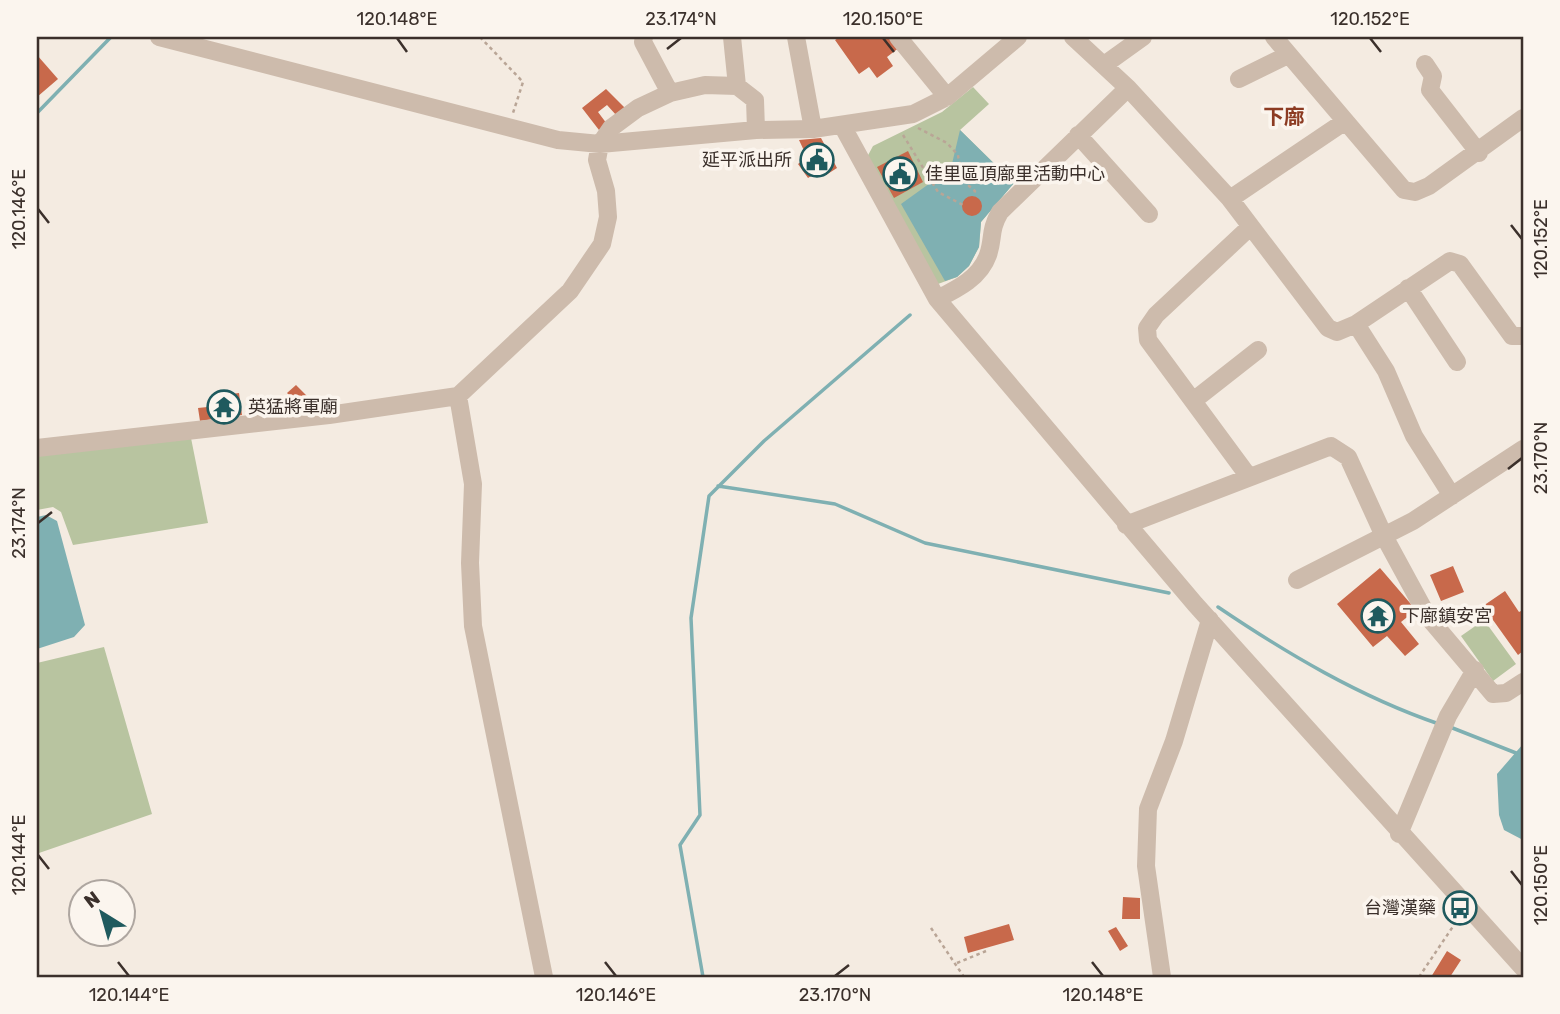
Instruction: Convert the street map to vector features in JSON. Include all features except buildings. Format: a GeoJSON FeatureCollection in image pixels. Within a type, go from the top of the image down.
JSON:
{"type":"FeatureCollection","features":[{"type":"Feature","properties":{"kind":"street"},"geometry":{"type":"LineString","coordinates":[[159,37],[558,140],[600,144],[756,130],[843,127],[913,114],[947,97],[1007,40]]}},
{"type":"Feature","properties":{"kind":"street"},"geometry":{"type":"LineString","coordinates":[[644,37],[643,42],[670,93]]}},
{"type":"Feature","properties":{"kind":"street"},"geometry":{"type":"LineString","coordinates":[[732,37],[737,86]]}},
{"type":"Feature","properties":{"kind":"street"},"geometry":{"type":"LineString","coordinates":[[796,37],[813,129]]}},
{"type":"Feature","properties":{"kind":"street"},"geometry":{"type":"LineString","coordinates":[[898,37],[947,97]]}},
{"type":"Feature","properties":{"kind":"street"},"geometry":{"type":"LineString","coordinates":[[1073,37],[1128,88],[1230,200],[1328,328],[1337,332],[1356,324],[1450,261],[1460,264],[1512,336],[1523,336]]}},
{"type":"Feature","properties":{"kind":"street"},"geometry":{"type":"LineString","coordinates":[[1104,65],[1143,37]]}},
{"type":"Feature","properties":{"kind":"street"},"geometry":{"type":"LineString","coordinates":[[1274,37],[1404,190],[1415,192],[1429,186],[1479,153],[1523,118]]}},
{"type":"Feature","properties":{"kind":"street"},"geometry":{"type":"LineString","coordinates":[[1239,79],[1288,54]]}},
{"type":"Feature","properties":{"kind":"street"},"geometry":{"type":"LineString","coordinates":[[1425,64],[1433,76],[1430,90],[1479,153]]}},
{"type":"Feature","properties":{"kind":"street"},"geometry":{"type":"LineString","coordinates":[[37,448],[329,415],[458,396],[570,291],[602,244],[608,217],[606,191],[597,160],[600,144],[611,128],[638,108],[670,93],[705,85],[737,86],[755,100],[756,130]]}},
{"type":"Feature","properties":{"kind":"street"},"geometry":{"type":"LineString","coordinates":[[937,299],[962,286],[981,267],[988,254],[990,229],[1000,212],[1128,88]]}},
{"type":"Feature","properties":{"kind":"street"},"geometry":{"type":"LineString","coordinates":[[1230,200],[1344,122]]}},
{"type":"Feature","properties":{"kind":"street"},"geometry":{"type":"LineString","coordinates":[[843,127],[937,299],[1126,525],[1399,834],[1523,968]]}},
{"type":"Feature","properties":{"kind":"street"},"geometry":{"type":"LineString","coordinates":[[1078,135],[1149,215]]}},
{"type":"Feature","properties":{"kind":"street"},"geometry":{"type":"LineString","coordinates":[[1249,477],[1148,340],[1147,328],[1156,315],[1250,227]]}},
{"type":"Feature","properties":{"kind":"street"},"geometry":{"type":"LineString","coordinates":[[1408,288],[1457,362]]}},
{"type":"Feature","properties":{"kind":"street"},"geometry":{"type":"LineString","coordinates":[[1356,324],[1386,371],[1414,436],[1451,496]]}},
{"type":"Feature","properties":{"kind":"street"},"geometry":{"type":"LineString","coordinates":[[1193,401],[1258,350]]}},
{"type":"Feature","properties":{"kind":"street"},"geometry":{"type":"LineString","coordinates":[[458,396],[473,484],[470,563],[473,626],[544,977]]}},
{"type":"Feature","properties":{"kind":"street"},"geometry":{"type":"LineString","coordinates":[[1126,525],[1331,446],[1348,457],[1384,536],[1428,617],[1493,694],[1506,693],[1523,682]]}},
{"type":"Feature","properties":{"kind":"street"},"geometry":{"type":"LineString","coordinates":[[1297,580],[1384,536],[1523,449]]}},
{"type":"Feature","properties":{"kind":"street"},"geometry":{"type":"LineString","coordinates":[[1162,977],[1146,866],[1148,809],[1174,741],[1210,620]]}},
{"type":"Feature","properties":{"kind":"street"},"geometry":{"type":"LineString","coordinates":[[1399,834],[1446,722],[1475,670]]}},
{"type":"Feature","properties":{"kind":"path"},"geometry":{"type":"LineString","coordinates":[[480,37],[523,82],[509,127]]}},
{"type":"Feature","properties":{"kind":"path"},"geometry":{"type":"LineString","coordinates":[[917,128],[947,143],[955,152],[972,178],[970,186],[975,191],[974,196]]}},
{"type":"Feature","properties":{"kind":"path"},"geometry":{"type":"LineString","coordinates":[[903,135],[929,176],[931,184],[944,196],[963,205]]}},
{"type":"Feature","properties":{"kind":"path"},"geometry":{"type":"LineString","coordinates":[[1419,977],[1466,907]]}},
{"type":"Feature","properties":{"kind":"path"},"geometry":{"type":"LineString","coordinates":[[931,928],[964,977]]}},
{"type":"Feature","properties":{"kind":"path"},"geometry":{"type":"LineString","coordinates":[[957,964],[986,951]]}},
{"type":"Feature","properties":{"kind":"green space"},"geometry":{"type":"Polygon","coordinates":[[[973,87],[989,104],[960,130],[1014,183],[981,222],[979,247],[969,266],[957,277],[938,284],[866,159],[873,146],[942,112],[973,87]]]}},
{"type":"Feature","properties":{"kind":"green space"},"geometry":{"type":"Polygon","coordinates":[[[191,438],[208,523],[73,545],[61,512],[53,507],[37,510],[37,453],[191,438]]]}},
{"type":"Feature","properties":{"kind":"green space"},"geometry":{"type":"Polygon","coordinates":[[[1484,620],[1516,664],[1493,681],[1461,636],[1484,620]]]}},
{"type":"Feature","properties":{"kind":"green space"},"geometry":{"type":"Polygon","coordinates":[[[104,647],[152,814],[39,853],[37,663],[104,647]]]}},
{"type":"Feature","properties":{"kind":"water"},"geometry":{"type":"Polygon","coordinates":[[[960,130],[1014,183],[981,222],[979,247],[969,266],[957,277],[945,281],[901,204],[951,168],[960,130]]]}},
{"type":"Feature","properties":{"kind":"water"},"geometry":{"type":"Polygon","coordinates":[[[46,515],[57,521],[85,625],[74,637],[37,649],[37,517],[46,515]]]}},
{"type":"Feature","properties":{"kind":"water"},"geometry":{"type":"Polygon","coordinates":[[[1523,744],[1523,840],[1504,830],[1499,815],[1497,774],[1523,744]]]}},
{"type":"Feature","properties":{"kind":"waterway"},"geometry":{"type":"LineString","coordinates":[[37,113],[111,37]]}},
{"type":"Feature","properties":{"kind":"waterway"},"geometry":{"type":"LineString","coordinates":[[703,977],[680,845],[700,815],[691,618],[709,496],[764,441],[910,315]]}},
{"type":"Feature","properties":{"kind":"waterway"},"geometry":{"type":"LineString","coordinates":[[718,486],[835,504],[925,543],[1169,593]]}},
{"type":"Feature","properties":{"kind":"waterway"},"geometry":{"type":"LineString","coordinates":[[1218,607],[1324,673],[1381,701],[1439,724]]}},
{"type":"Feature","properties":{"kind":"waterway"},"geometry":{"type":"LineString","coordinates":[[1450,727],[1516,753]]}},
{"type":"Feature","properties":{"kind":"place","name":"延平派出所"},"geometry":{"type":"Point","coordinates":[817,160]}},
{"type":"Feature","properties":{"kind":"place","name":"佳里區頂廍里活動中心"},"geometry":{"type":"Point","coordinates":[900,174]}},
{"type":"Feature","properties":{"kind":"place","name":"英猛將軍廟"},"geometry":{"type":"Point","coordinates":[224,407]}},
{"type":"Feature","properties":{"kind":"place","name":"下廍鎮安宮"},"geometry":{"type":"Point","coordinates":[1378,616]}},
{"type":"Feature","properties":{"kind":"place","name":"台灣漢藥"},"geometry":{"type":"Point","coordinates":[1460,908]}},
{"type":"Feature","properties":{"kind":"district","name":"下廍"},"geometry":{"type":"Point","coordinates":[1284,117]}}]}
